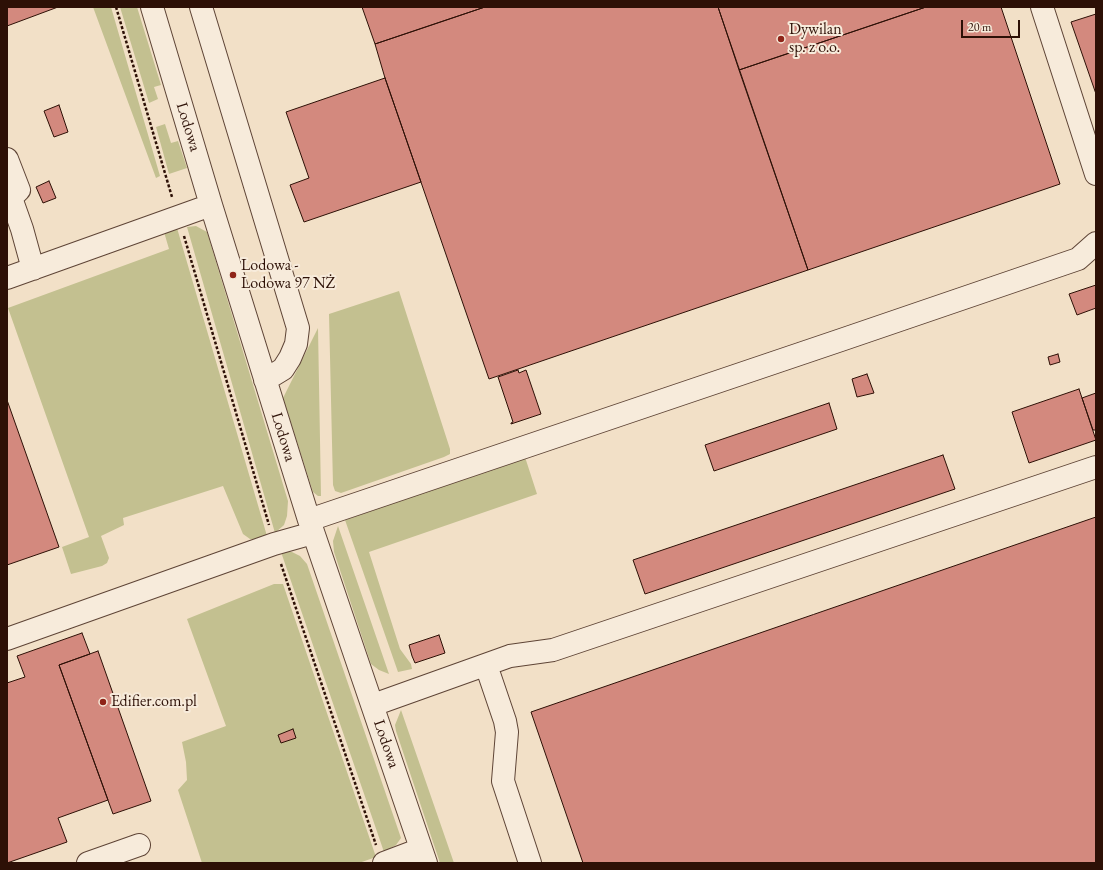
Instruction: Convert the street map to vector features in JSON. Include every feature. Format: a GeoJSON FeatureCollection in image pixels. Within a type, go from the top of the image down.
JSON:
{"type":"FeatureCollection","features":[{"type":"Feature","properties":{"kind":"street","name":"Lodowa"},"geometry":{"type":"LineString","coordinates":[[152,7],[211,205],[311,526],[424,856]]}},
{"type":"Feature","properties":{"kind":"street"},"geometry":{"type":"LineString","coordinates":[[201,7],[298,328],[296,344],[290,358],[283,369],[265,380]]}},
{"type":"Feature","properties":{"kind":"street"},"geometry":{"type":"LineString","coordinates":[[1042,7],[1096,174]]}},
{"type":"Feature","properties":{"kind":"street"},"geometry":{"type":"LineString","coordinates":[[7,159],[19,190],[9,198],[22,229],[33,269]]}},
{"type":"Feature","properties":{"kind":"street"},"geometry":{"type":"LineString","coordinates":[[7,278],[211,205]]}},
{"type":"Feature","properties":{"kind":"street"},"geometry":{"type":"LineString","coordinates":[[7,640],[274,544],[311,526],[849,337],[1071,261],[1078,258],[1096,243]]}},
{"type":"Feature","properties":{"kind":"street"},"geometry":{"type":"LineString","coordinates":[[373,705],[510,656],[553,650],[1096,467]]}},
{"type":"Feature","properties":{"kind":"street"},"geometry":{"type":"LineString","coordinates":[[486,665],[505,721],[507,732],[503,781],[530,863]]}},
{"type":"Feature","properties":{"kind":"street"},"geometry":{"type":"LineString","coordinates":[[88,863],[139,845]]}},
{"type":"Feature","properties":{"kind":"street"},"geometry":{"type":"LineString","coordinates":[[380,856],[424,856]]}},
{"type":"Feature","properties":{"kind":"path"},"geometry":{"type":"LineString","coordinates":[[116,7],[274,544],[380,856]]}},
{"type":"Feature","properties":{"kind":"shaded area"},"geometry":{"type":"Polygon","coordinates":[[[93,7],[111,7],[160,176],[156,178],[93,7]]]}},
{"type":"Feature","properties":{"kind":"shaded area"},"geometry":{"type":"Polygon","coordinates":[[[120,7],[137,7],[161,85],[154,87],[158,99],[149,103],[120,7]]]}},
{"type":"Feature","properties":{"kind":"shaded area"},"geometry":{"type":"Polygon","coordinates":[[[165,124],[171,143],[178,141],[187,168],[169,174],[156,127],[165,124]]]}},
{"type":"Feature","properties":{"kind":"shaded area"},"geometry":{"type":"Polygon","coordinates":[[[196,226],[207,232],[288,501],[287,516],[284,525],[275,533],[187,227],[196,226]]]}},
{"type":"Feature","properties":{"kind":"shaded area"},"geometry":{"type":"Polygon","coordinates":[[[177,228],[267,536],[259,539],[250,539],[243,534],[223,486],[123,518],[124,525],[101,536],[109,558],[107,563],[102,566],[71,574],[62,547],[89,537],[8,308],[169,249],[164,232],[177,228]]]}},
{"type":"Feature","properties":{"kind":"shaded area"},"geometry":{"type":"Polygon","coordinates":[[[399,291],[450,449],[450,454],[341,493],[335,491],[333,485],[329,314],[399,291]]]}},
{"type":"Feature","properties":{"kind":"shaded area"},"geometry":{"type":"Polygon","coordinates":[[[318,328],[321,496],[318,496],[313,492],[283,398],[318,328]]]}},
{"type":"Feature","properties":{"kind":"shaded area"},"geometry":{"type":"Polygon","coordinates":[[[525,457],[537,494],[369,552],[400,649],[411,664],[412,669],[398,672],[345,520],[525,457]]]}},
{"type":"Feature","properties":{"kind":"shaded area"},"geometry":{"type":"Polygon","coordinates":[[[338,526],[389,674],[379,670],[371,664],[334,552],[333,541],[338,526]]]}},
{"type":"Feature","properties":{"kind":"shaded area"},"geometry":{"type":"Polygon","coordinates":[[[281,552],[292,552],[300,556],[307,564],[401,838],[396,845],[384,852],[281,552]]]}},
{"type":"Feature","properties":{"kind":"shaded area"},"geometry":{"type":"Polygon","coordinates":[[[274,584],[283,584],[376,857],[359,863],[202,863],[178,790],[187,780],[186,762],[182,742],[226,726],[187,619],[274,584]]]}},
{"type":"Feature","properties":{"kind":"shaded area"},"geometry":{"type":"Polygon","coordinates":[[[401,710],[454,863],[440,863],[396,731],[395,725],[401,710]]]}},
{"type":"Feature","properties":{"kind":"building"},"geometry":{"type":"Polygon","coordinates":[[[7,7],[58,7],[7,26],[7,7]]]}},
{"type":"Feature","properties":{"kind":"building"},"geometry":{"type":"Polygon","coordinates":[[[362,7],[485,7],[375,44],[362,7]]]}},
{"type":"Feature","properties":{"kind":"building"},"geometry":{"type":"Polygon","coordinates":[[[485,7],[718,7],[808,270],[489,379],[385,78],[375,44],[485,7]]]}},
{"type":"Feature","properties":{"kind":"building","name":"Dywilan sp. z o.o."},"geometry":{"type":"Polygon","coordinates":[[[718,7],[926,7],[739,70],[718,7]]]}},
{"type":"Feature","properties":{"kind":"building"},"geometry":{"type":"Polygon","coordinates":[[[926,7],[1001,7],[1060,184],[808,270],[739,70],[926,7]]]}},
{"type":"Feature","properties":{"kind":"building"},"geometry":{"type":"Polygon","coordinates":[[[1096,14],[1096,94],[1071,22],[1096,14]]]}},
{"type":"Feature","properties":{"kind":"building"},"geometry":{"type":"Polygon","coordinates":[[[385,78],[421,182],[304,222],[290,185],[309,178],[286,112],[385,78]]]}},
{"type":"Feature","properties":{"kind":"building"},"geometry":{"type":"Polygon","coordinates":[[[59,105],[68,132],[54,137],[44,111],[59,105]]]}},
{"type":"Feature","properties":{"kind":"building"},"geometry":{"type":"Polygon","coordinates":[[[49,181],[56,198],[43,203],[36,187],[49,181]]]}},
{"type":"Feature","properties":{"kind":"building"},"geometry":{"type":"Polygon","coordinates":[[[1096,285],[1096,308],[1077,315],[1069,294],[1096,285]]]}},
{"type":"Feature","properties":{"kind":"building"},"geometry":{"type":"Polygon","coordinates":[[[1058,354],[1060,362],[1050,365],[1048,357],[1058,354]]]}},
{"type":"Feature","properties":{"kind":"building"},"geometry":{"type":"Polygon","coordinates":[[[518,370],[519,373],[526,370],[541,414],[511,424],[513,422],[498,377],[518,370]]]}},
{"type":"Feature","properties":{"kind":"building"},"geometry":{"type":"Polygon","coordinates":[[[867,374],[874,393],[857,397],[852,379],[867,374]]]}},
{"type":"Feature","properties":{"kind":"building"},"geometry":{"type":"Polygon","coordinates":[[[1079,389],[1096,440],[1029,463],[1012,412],[1079,389]]]}},
{"type":"Feature","properties":{"kind":"building"},"geometry":{"type":"Polygon","coordinates":[[[1096,393],[1096,430],[1093,430],[1082,398],[1096,393]]]}},
{"type":"Feature","properties":{"kind":"building"},"geometry":{"type":"Polygon","coordinates":[[[7,400],[59,547],[7,565],[7,400]]]}},
{"type":"Feature","properties":{"kind":"building"},"geometry":{"type":"Polygon","coordinates":[[[829,403],[837,429],[714,471],[705,445],[829,403]]]}},
{"type":"Feature","properties":{"kind":"building"},"geometry":{"type":"Polygon","coordinates":[[[943,455],[955,489],[645,594],[633,560],[943,455]]]}},
{"type":"Feature","properties":{"kind":"building"},"geometry":{"type":"Polygon","coordinates":[[[1096,517],[1096,863],[583,863],[531,712],[1096,517]]]}},
{"type":"Feature","properties":{"kind":"building"},"geometry":{"type":"Polygon","coordinates":[[[82,633],[90,654],[59,665],[108,800],[58,818],[67,842],[7,863],[7,683],[25,677],[17,656],[82,633]]]}},
{"type":"Feature","properties":{"kind":"building"},"geometry":{"type":"Polygon","coordinates":[[[439,635],[445,653],[415,663],[409,645],[439,635]]]}},
{"type":"Feature","properties":{"kind":"building"},"geometry":{"type":"Polygon","coordinates":[[[98,651],[151,801],[113,814],[59,665],[98,651]]]}},
{"type":"Feature","properties":{"kind":"building"},"geometry":{"type":"Polygon","coordinates":[[[293,729],[296,738],[281,743],[278,735],[293,729]]]}},
{"type":"Feature","properties":{"kind":"place","name":"Dywilan sp. z o.o."},"geometry":{"type":"Point","coordinates":[781,39]}},
{"type":"Feature","properties":{"kind":"place","name":"Lodowa - Lodowa 97 NŻ"},"geometry":{"type":"Point","coordinates":[233,275]}},
{"type":"Feature","properties":{"kind":"place","name":"Edifier.com.pl"},"geometry":{"type":"Point","coordinates":[103,702]}}]}
